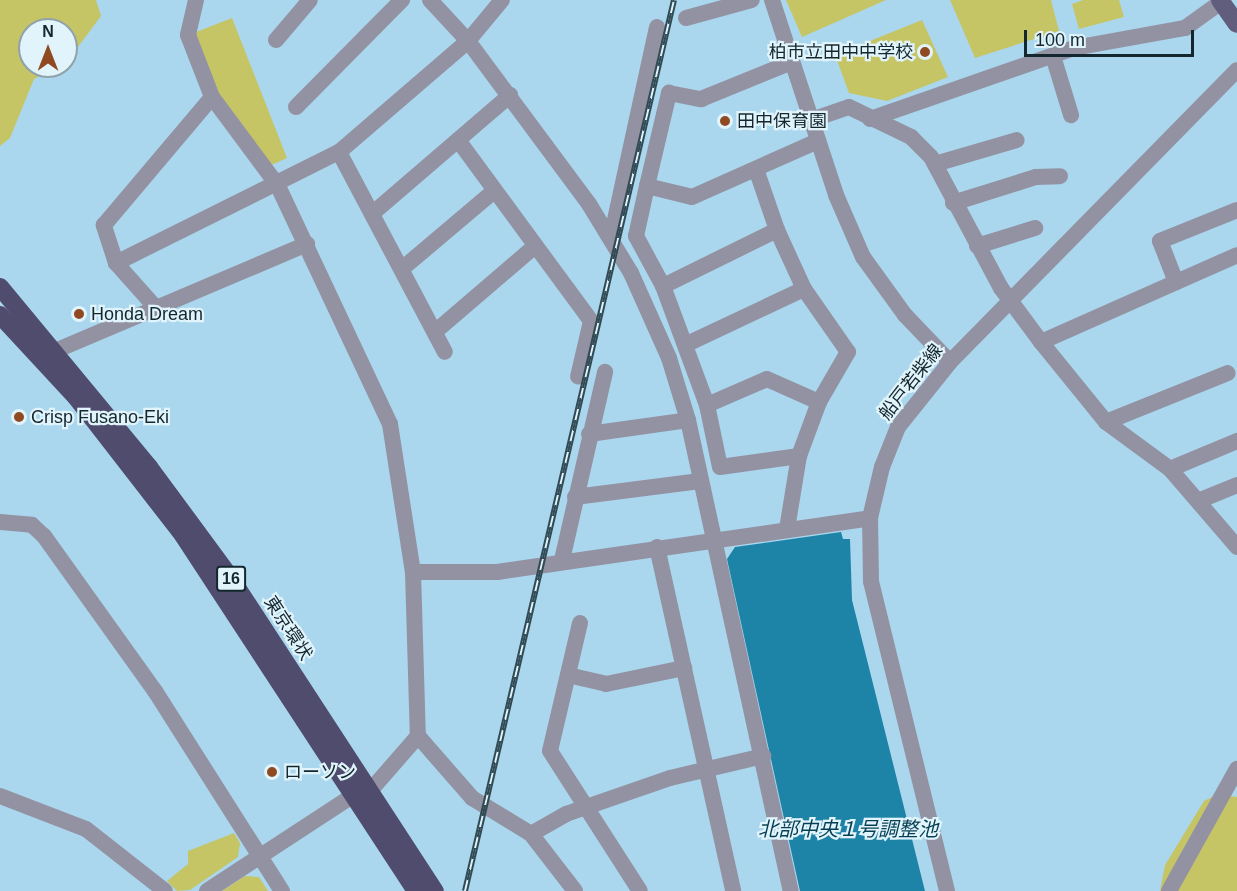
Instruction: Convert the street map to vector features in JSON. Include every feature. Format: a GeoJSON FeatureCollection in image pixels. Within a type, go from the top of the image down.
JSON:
{"type":"FeatureCollection","features":[{"type":"Feature","properties":{"kind":"highway","name":"東京環状"},"geometry":{"type":"LineString","coordinates":[[0,287],[183,535],[363,793],[435,891]]}},
{"type":"Feature","properties":{"kind":"highway","name":"東京環状"},"geometry":{"type":"LineString","coordinates":[[0,315],[48,355]]}},
{"type":"Feature","properties":{"kind":"highway","name":"東京環状"},"geometry":{"type":"LineString","coordinates":[[363,793],[416,891]]}},
{"type":"Feature","properties":{"kind":"main road"},"geometry":{"type":"LineString","coordinates":[[1221,1],[1237,24]]}},
{"type":"Feature","properties":{"kind":"street"},"geometry":{"type":"LineString","coordinates":[[196,0],[188,35],[212,97],[278,186],[390,424],[413,572],[418,736],[472,798],[531,834],[575,891]]}},
{"type":"Feature","properties":{"kind":"street"},"geometry":{"type":"LineString","coordinates":[[276,40],[310,0]]}},
{"type":"Feature","properties":{"kind":"street"},"geometry":{"type":"LineString","coordinates":[[296,107],[402,0]]}},
{"type":"Feature","properties":{"kind":"street"},"geometry":{"type":"LineString","coordinates":[[430,0],[468,41],[510,95],[611,238],[647,306],[688,420],[791,891]]}},
{"type":"Feature","properties":{"kind":"street"},"geometry":{"type":"LineString","coordinates":[[116,263],[278,186],[339,152],[468,41],[502,0]]}},
{"type":"Feature","properties":{"kind":"street"},"geometry":{"type":"LineString","coordinates":[[686,18],[752,0]]}},
{"type":"Feature","properties":{"kind":"street"},"geometry":{"type":"LineString","coordinates":[[772,0],[818,141],[863,257],[905,315],[950,362]]}},
{"type":"Feature","properties":{"kind":"street"},"geometry":{"type":"LineString","coordinates":[[870,119],[1053,56],[1185,28],[1221,1]]}},
{"type":"Feature","properties":{"kind":"street"},"geometry":{"type":"LineString","coordinates":[[611,238],[657,27]]}},
{"type":"Feature","properties":{"kind":"street"},"geometry":{"type":"LineString","coordinates":[[1053,56],[1071,115]]}},
{"type":"Feature","properties":{"kind":"street"},"geometry":{"type":"LineString","coordinates":[[792,62],[701,99],[669,93],[636,236],[663,286],[687,344],[706,405],[720,467],[799,456]]}},
{"type":"Feature","properties":{"kind":"street","name":"船戸若柴線"},"geometry":{"type":"LineString","coordinates":[[947,891],[871,581],[870,518],[898,427],[950,362],[1237,70]]}},
{"type":"Feature","properties":{"kind":"street"},"geometry":{"type":"LineString","coordinates":[[373,213],[510,95]]}},
{"type":"Feature","properties":{"kind":"street"},"geometry":{"type":"LineString","coordinates":[[157,309],[116,263],[104,225],[212,97]]}},
{"type":"Feature","properties":{"kind":"street"},"geometry":{"type":"LineString","coordinates":[[811,120],[849,107],[911,137],[935,164],[953,203],[1009,300],[1041,342],[1106,422],[1170,469],[1237,546]]}},
{"type":"Feature","properties":{"kind":"street"},"geometry":{"type":"LineString","coordinates":[[459,140],[591,321],[578,377]]}},
{"type":"Feature","properties":{"kind":"street"},"geometry":{"type":"LineString","coordinates":[[935,164],[1017,140]]}},
{"type":"Feature","properties":{"kind":"street"},"geometry":{"type":"LineString","coordinates":[[647,186],[692,197],[818,141]]}},
{"type":"Feature","properties":{"kind":"street"},"geometry":{"type":"LineString","coordinates":[[339,152],[403,268],[445,352]]}},
{"type":"Feature","properties":{"kind":"street"},"geometry":{"type":"LineString","coordinates":[[756,169],[777,230],[804,289],[848,352],[819,402],[799,456],[787,529]]}},
{"type":"Feature","properties":{"kind":"street"},"geometry":{"type":"LineString","coordinates":[[953,203],[1036,177],[1060,176]]}},
{"type":"Feature","properties":{"kind":"street"},"geometry":{"type":"LineString","coordinates":[[403,268],[494,191]]}},
{"type":"Feature","properties":{"kind":"street"},"geometry":{"type":"LineString","coordinates":[[1176,282],[1160,241],[1237,210]]}},
{"type":"Feature","properties":{"kind":"street"},"geometry":{"type":"LineString","coordinates":[[977,246],[1035,228]]}},
{"type":"Feature","properties":{"kind":"street"},"geometry":{"type":"LineString","coordinates":[[663,286],[777,230]]}},
{"type":"Feature","properties":{"kind":"street"},"geometry":{"type":"LineString","coordinates":[[48,355],[307,244]]}},
{"type":"Feature","properties":{"kind":"street"},"geometry":{"type":"LineString","coordinates":[[436,331],[535,246]]}},
{"type":"Feature","properties":{"kind":"street"},"geometry":{"type":"LineString","coordinates":[[1041,342],[1237,255]]}},
{"type":"Feature","properties":{"kind":"street"},"geometry":{"type":"LineString","coordinates":[[687,344],[804,289]]}},
{"type":"Feature","properties":{"kind":"street"},"geometry":{"type":"LineString","coordinates":[[562,560],[604,372]]}},
{"type":"Feature","properties":{"kind":"street"},"geometry":{"type":"LineString","coordinates":[[1106,422],[1228,373]]}},
{"type":"Feature","properties":{"kind":"street"},"geometry":{"type":"LineString","coordinates":[[706,405],[767,379],[819,402]]}},
{"type":"Feature","properties":{"kind":"street"},"geometry":{"type":"LineString","coordinates":[[589,434],[688,420]]}},
{"type":"Feature","properties":{"kind":"street"},"geometry":{"type":"LineString","coordinates":[[1170,469],[1237,441]]}},
{"type":"Feature","properties":{"kind":"street"},"geometry":{"type":"LineString","coordinates":[[575,498],[700,481]]}},
{"type":"Feature","properties":{"kind":"street"},"geometry":{"type":"LineString","coordinates":[[1198,501],[1237,485]]}},
{"type":"Feature","properties":{"kind":"street"},"geometry":{"type":"LineString","coordinates":[[413,572],[497,572],[562,560],[870,518]]}},
{"type":"Feature","properties":{"kind":"street"},"geometry":{"type":"LineString","coordinates":[[0,522],[32,525],[44,536],[155,691],[282,891]]}},
{"type":"Feature","properties":{"kind":"street"},"geometry":{"type":"LineString","coordinates":[[657,547],[733,891]]}},
{"type":"Feature","properties":{"kind":"street"},"geometry":{"type":"LineString","coordinates":[[580,623],[550,751],[640,891]]}},
{"type":"Feature","properties":{"kind":"street"},"geometry":{"type":"LineString","coordinates":[[568,675],[606,684],[684,668]]}},
{"type":"Feature","properties":{"kind":"street"},"geometry":{"type":"LineString","coordinates":[[207,891],[259,856],[363,793],[418,736]]}},
{"type":"Feature","properties":{"kind":"street"},"geometry":{"type":"LineString","coordinates":[[531,834],[586,806],[706,770],[763,756]]}},
{"type":"Feature","properties":{"kind":"street"},"geometry":{"type":"LineString","coordinates":[[1168,891],[1237,769]]}},
{"type":"Feature","properties":{"kind":"street"},"geometry":{"type":"LineString","coordinates":[[0,796],[86,829],[165,891]]}},
{"type":"Feature","properties":{"kind":"shaded area"},"geometry":{"type":"Polygon","coordinates":[[[0,0],[96,0],[101,16],[78,47],[78,18],[18,18],[18,78],[36,78],[10,138],[0,146],[0,0]]]}},
{"type":"Feature","properties":{"kind":"shaded area"},"geometry":{"type":"Polygon","coordinates":[[[786,0],[886,0],[802,37],[786,0]]]}},
{"type":"Feature","properties":{"kind":"shaded area"},"geometry":{"type":"Polygon","coordinates":[[[950,0],[1051,0],[1059,31],[975,58],[950,0]]]}},
{"type":"Feature","properties":{"kind":"shaded area"},"geometry":{"type":"Polygon","coordinates":[[[1083,0],[1119,0],[1124,17],[1079,29],[1072,4],[1083,0]]]}},
{"type":"Feature","properties":{"kind":"shaded area"},"geometry":{"type":"Polygon","coordinates":[[[232,18],[287,158],[267,167],[227,116],[191,34],[232,18]]]}},
{"type":"Feature","properties":{"kind":"shaded area"},"geometry":{"type":"Polygon","coordinates":[[[922,20],[948,77],[887,101],[849,93],[835,55],[922,20]]]}},
{"type":"Feature","properties":{"kind":"shaded area"},"geometry":{"type":"Polygon","coordinates":[[[1218,794],[1237,797],[1237,891],[1160,891],[1165,865],[1204,801],[1218,794]]]}},
{"type":"Feature","properties":{"kind":"shaded area"},"geometry":{"type":"Polygon","coordinates":[[[234,833],[240,843],[238,857],[190,890],[177,891],[167,881],[188,864],[188,851],[234,833]]]}},
{"type":"Feature","properties":{"kind":"shaded area"},"geometry":{"type":"Polygon","coordinates":[[[245,876],[259,877],[268,891],[222,891],[245,876]]]}},
{"type":"Feature","properties":{"kind":"water","name":"北部中央１号調整池"},"geometry":{"type":"Polygon","coordinates":[[[841,532],[843,539],[850,539],[852,600],[925,891],[800,891],[727,559],[735,547],[841,532]]]}},
{"type":"Feature","properties":{"kind":"railway"},"geometry":{"type":"LineString","coordinates":[[465,891],[674,0]]}},
{"type":"Feature","properties":{"kind":"place","name":"柏市立田中中学校"},"geometry":{"type":"Point","coordinates":[925,52]}},
{"type":"Feature","properties":{"kind":"place","name":"田中保育園"},"geometry":{"type":"Point","coordinates":[725,121]}},
{"type":"Feature","properties":{"kind":"place","name":"Honda Dream"},"geometry":{"type":"Point","coordinates":[79,314]}},
{"type":"Feature","properties":{"kind":"place","name":"Crisp Fusano-Eki"},"geometry":{"type":"Point","coordinates":[19,417]}},
{"type":"Feature","properties":{"kind":"place","name":"ローソン"},"geometry":{"type":"Point","coordinates":[272,772]}}]}
